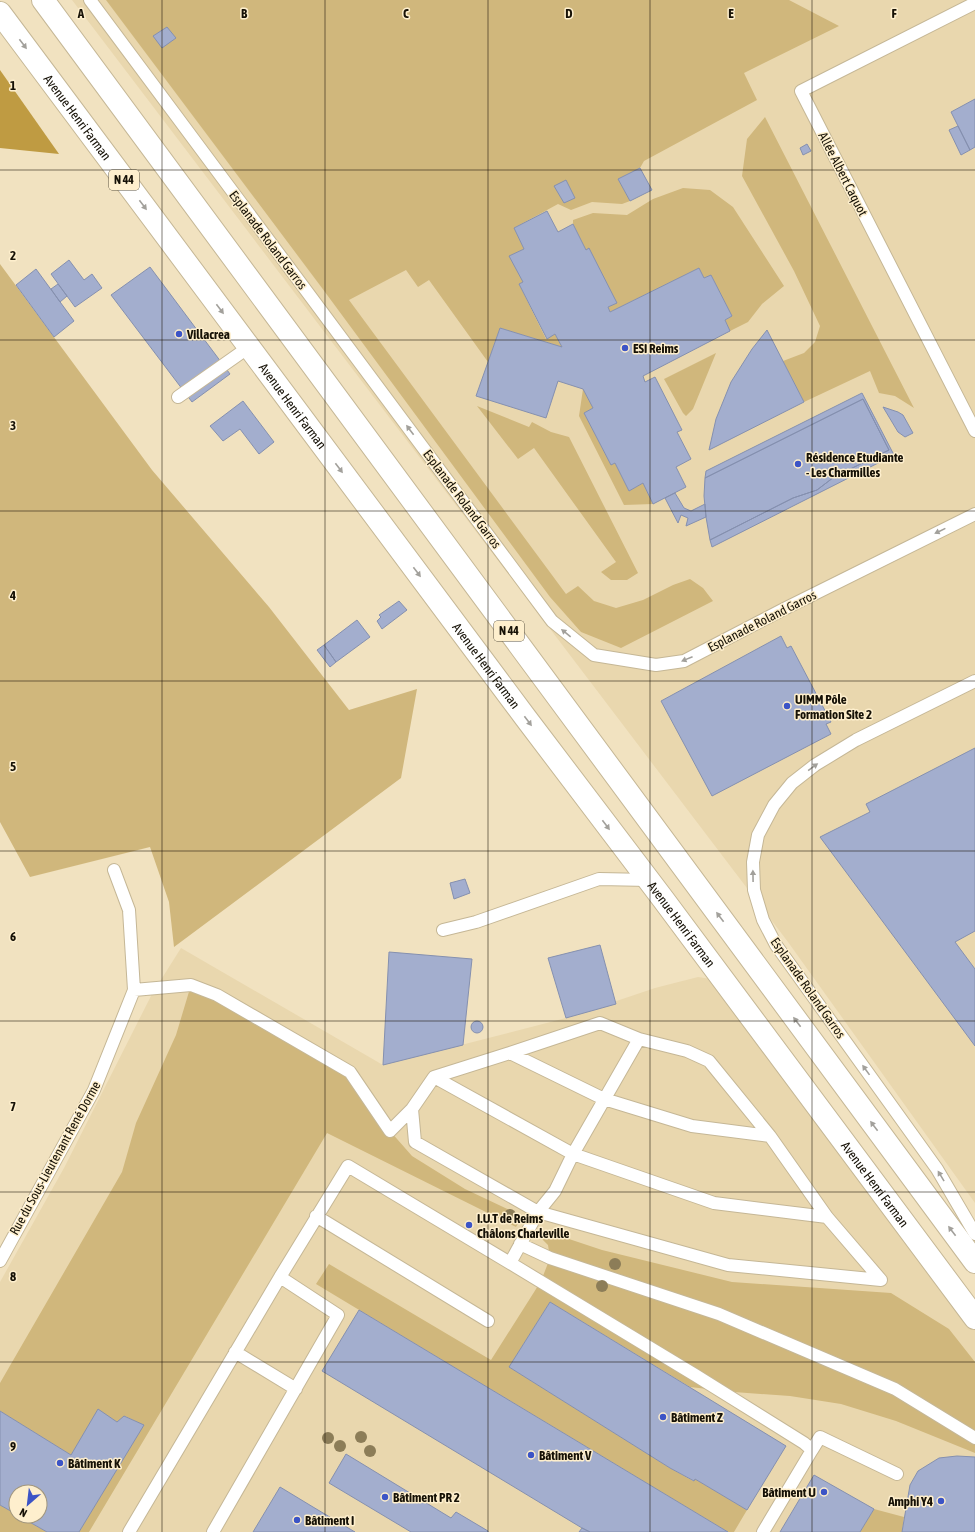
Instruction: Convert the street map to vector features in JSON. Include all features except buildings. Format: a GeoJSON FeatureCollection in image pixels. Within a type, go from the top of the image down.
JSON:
{"type":"FeatureCollection","features":[{"type":"Feature","properties":{"kind":"main road","name":"N 44"},"geometry":{"type":"LineString","coordinates":[[42,0],[975,1262]]}},
{"type":"Feature","properties":{"kind":"main road","name":"Avenue Henri Farman"},"geometry":{"type":"LineString","coordinates":[[0,13],[248,347],[649,880],[975,1318]]}},
{"type":"Feature","properties":{"kind":"lane","name":"Esplanade Roland Garros"},"geometry":{"type":"LineString","coordinates":[[90,0],[552,621],[594,655],[656,665],[684,661],[784,609],[975,514]]}},
{"type":"Feature","properties":{"kind":"lane","name":"Allée Albert Caquot"},"geometry":{"type":"LineString","coordinates":[[975,3],[801,91],[975,431]]}},
{"type":"Feature","properties":{"kind":"lane"},"geometry":{"type":"LineString","coordinates":[[178,398],[248,347]]}},
{"type":"Feature","properties":{"kind":"lane","name":"Esplanade Roland Garros"},"geometry":{"type":"LineString","coordinates":[[975,681],[856,740],[815,765],[792,783],[774,805],[758,835],[753,862],[754,890],[763,920],[776,945],[937,1169],[975,1234]]}},
{"type":"Feature","properties":{"kind":"lane","name":"Rue du Sous-Lieutenant René Dorme"},"geometry":{"type":"LineString","coordinates":[[0,1261],[94,1090],[134,990],[129,910],[114,870]]}},
{"type":"Feature","properties":{"kind":"lane"},"geometry":{"type":"LineString","coordinates":[[443,930],[476,922],[599,879],[649,880]]}},
{"type":"Feature","properties":{"kind":"lane"},"geometry":{"type":"LineString","coordinates":[[134,990],[191,984],[216,995],[350,1072],[390,1131],[412,1109],[434,1077],[600,1023],[639,1039],[687,1052],[709,1061],[770,1136],[827,1217],[881,1280],[728,1265],[538,1212],[415,1142],[412,1109]]}},
{"type":"Feature","properties":{"kind":"lane"},"geometry":{"type":"LineString","coordinates":[[510,1263],[538,1212],[555,1191],[573,1154],[639,1039]]}},
{"type":"Feature","properties":{"kind":"lane"},"geometry":{"type":"LineString","coordinates":[[510,1053],[604,1099],[692,1126],[770,1136]]}},
{"type":"Feature","properties":{"kind":"lane"},"geometry":{"type":"LineString","coordinates":[[434,1077],[573,1154],[714,1203],[827,1217]]}},
{"type":"Feature","properties":{"kind":"lane"},"geometry":{"type":"LineString","coordinates":[[129,1532],[316,1216],[348,1166],[719,1389],[804,1443],[812,1450]]}},
{"type":"Feature","properties":{"kind":"lane"},"geometry":{"type":"LineString","coordinates":[[316,1216],[488,1322]]}},
{"type":"Feature","properties":{"kind":"lane"},"geometry":{"type":"LineString","coordinates":[[520,1244],[550,1258],[719,1314],[887,1386],[975,1438]]}},
{"type":"Feature","properties":{"kind":"lane"},"geometry":{"type":"LineString","coordinates":[[213,1532],[338,1315],[280,1277]]}},
{"type":"Feature","properties":{"kind":"lane"},"geometry":{"type":"LineString","coordinates":[[235,1352],[296,1390]]}},
{"type":"Feature","properties":{"kind":"lane"},"geometry":{"type":"LineString","coordinates":[[763,1532],[820,1437],[897,1474]]}},
{"type":"Feature","properties":{"kind":"shaded area"},"geometry":{"type":"Polygon","coordinates":[[[72,0],[975,0],[975,1203],[788,942],[72,0]]]}},
{"type":"Feature","properties":{"kind":"shaded area"},"geometry":{"type":"Polygon","coordinates":[[[106,0],[789,0],[839,26],[744,73],[757,100],[644,161],[640,168],[618,179],[630,201],[622,204],[592,202],[571,210],[558,204],[514,228],[524,249],[510,256],[523,282],[519,284],[546,339],[555,334],[562,347],[500,328],[488,362],[429,280],[418,287],[406,270],[349,300],[566,594],[578,586],[594,601],[616,608],[643,600],[673,585],[690,579],[703,588],[713,601],[621,648],[581,632],[550,597],[322,288],[106,0]]]}},
{"type":"Feature","properties":{"kind":"shaded area"},"geometry":{"type":"Polygon","coordinates":[[[0,70],[59,154],[0,148],[0,70]]]}},
{"type":"Feature","properties":{"kind":"shaded area"},"geometry":{"type":"Polygon","coordinates":[[[765,117],[914,408],[895,396],[879,393],[870,371],[804,402],[783,361],[804,353],[815,342],[820,326],[794,271],[742,176],[747,139],[765,117]]]}},
{"type":"Feature","properties":{"kind":"shaded area"},"geometry":{"type":"Polygon","coordinates":[[[683,188],[710,190],[733,207],[784,286],[762,304],[748,322],[730,331],[725,320],[732,316],[711,275],[704,278],[699,268],[610,312],[608,307],[616,303],[573,224],[573,220],[593,213],[627,215],[653,199],[683,188]]]}},
{"type":"Feature","properties":{"kind":"shaded area"},"geometry":{"type":"Polygon","coordinates":[[[0,264],[152,470],[269,607],[349,710],[417,689],[401,778],[174,947],[169,902],[150,847],[30,877],[0,822],[0,264]]]}},
{"type":"Feature","properties":{"kind":"shaded area"},"geometry":{"type":"Polygon","coordinates":[[[716,353],[693,409],[686,416],[664,379],[716,353]]]}},
{"type":"Feature","properties":{"kind":"shaded area"},"geometry":{"type":"Polygon","coordinates":[[[583,389],[593,408],[584,413],[611,465],[615,463],[629,491],[643,483],[653,504],[624,505],[579,416],[583,389]]]}},
{"type":"Feature","properties":{"kind":"shaded area"},"geometry":{"type":"Polygon","coordinates":[[[477,406],[529,427],[532,422],[551,432],[569,437],[638,573],[627,580],[611,580],[601,572],[616,562],[534,448],[518,459],[477,406]]]}},
{"type":"Feature","properties":{"kind":"shaded area","name":"I.U.T de Reims Châlons Charleville"},"geometry":{"type":"Polygon","coordinates":[[[181,948],[383,1065],[566,1018],[655,988],[698,977],[724,981],[975,1318],[975,1532],[0,1532],[0,1282],[64,1168],[152,994],[181,948]]]}},
{"type":"Feature","properties":{"kind":"shaded area"},"geometry":{"type":"Polygon","coordinates":[[[191,985],[350,1072],[390,1131],[412,1156],[465,1189],[522,1216],[516,1227],[327,1133],[89,1532],[79,1532],[143,1425],[125,1416],[117,1422],[98,1410],[71,1455],[0,1411],[0,1383],[122,1172],[136,1123],[176,1035],[191,985]]]}},
{"type":"Feature","properties":{"kind":"shaded area"},"geometry":{"type":"Polygon","coordinates":[[[545,1231],[602,1250],[732,1282],[891,1293],[949,1329],[975,1362],[975,1453],[896,1421],[841,1404],[790,1396],[690,1387],[550,1302],[509,1367],[670,1468],[693,1481],[695,1479],[747,1510],[734,1532],[728,1532],[316,1284],[329,1264],[491,1360],[543,1276],[550,1258],[548,1245],[541,1238],[545,1231]]]}},
{"type":"Feature","properties":{"kind":"shaded area"},"geometry":{"type":"Polygon","coordinates":[[[0,1505],[8,1510],[8,1524],[33,1524],[47,1532],[0,1532],[0,1505]]]}},
{"type":"Feature","properties":{"kind":"shaded area"},"geometry":{"type":"Polygon","coordinates":[[[874,1509],[904,1517],[902,1532],[860,1532],[874,1509]]]}},
{"type":"Feature","properties":{"kind":"place","name":"Villacrea"},"geometry":{"type":"Point","coordinates":[179,334]}},
{"type":"Feature","properties":{"kind":"place","name":"ESI Reims"},"geometry":{"type":"Point","coordinates":[625,348]}},
{"type":"Feature","properties":{"kind":"place","name":"Résidence Etudiante - Les Charmilles"},"geometry":{"type":"Point","coordinates":[798,464]}},
{"type":"Feature","properties":{"kind":"place","name":"UIMM Pôle Formation Site 2"},"geometry":{"type":"Point","coordinates":[787,706]}},
{"type":"Feature","properties":{"kind":"place","name":"I.U.T de Reims Châlons Charleville"},"geometry":{"type":"Point","coordinates":[469,1225]}},
{"type":"Feature","properties":{"kind":"place","name":"Bâtiment Z"},"geometry":{"type":"Point","coordinates":[663,1417]}},
{"type":"Feature","properties":{"kind":"place","name":"Bâtiment V"},"geometry":{"type":"Point","coordinates":[531,1455]}},
{"type":"Feature","properties":{"kind":"place","name":"Bâtiment K"},"geometry":{"type":"Point","coordinates":[60,1463]}},
{"type":"Feature","properties":{"kind":"place","name":"Bâtiment U"},"geometry":{"type":"Point","coordinates":[824,1492]}},
{"type":"Feature","properties":{"kind":"place","name":"Bâtiment PR 2"},"geometry":{"type":"Point","coordinates":[385,1497]}},
{"type":"Feature","properties":{"kind":"place","name":"Amphi Y4"},"geometry":{"type":"Point","coordinates":[941,1501]}},
{"type":"Feature","properties":{"kind":"place","name":"Bâtiment I"},"geometry":{"type":"Point","coordinates":[297,1520]}}]}
